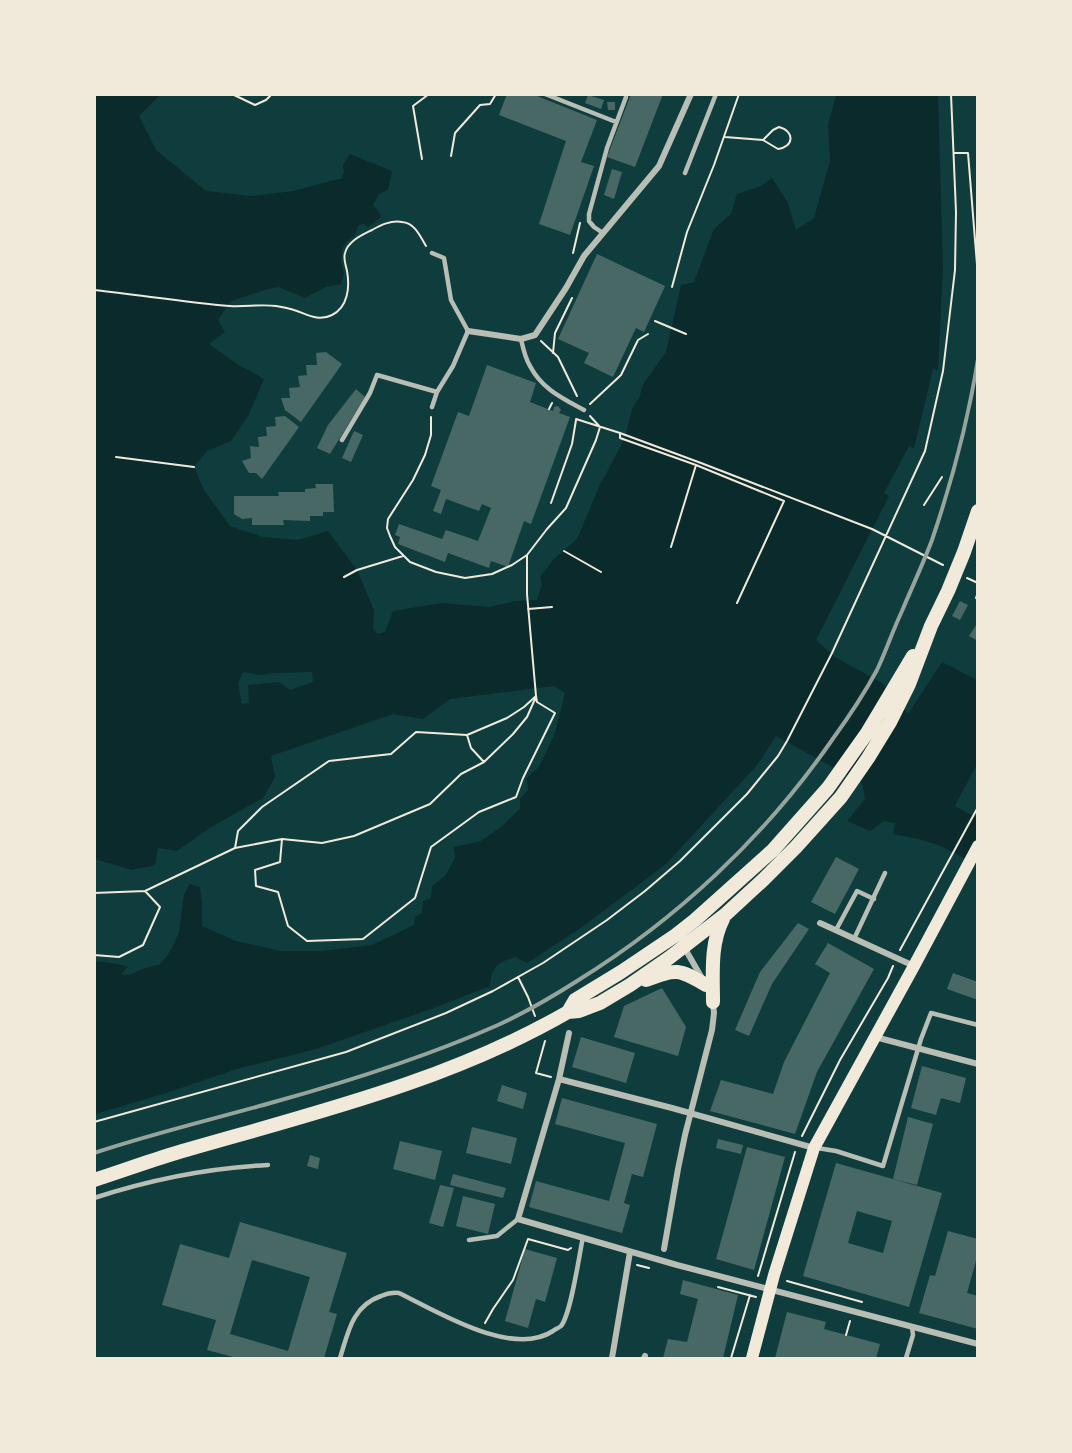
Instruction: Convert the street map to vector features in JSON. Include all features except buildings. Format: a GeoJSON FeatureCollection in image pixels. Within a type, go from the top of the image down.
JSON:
{"type":"FeatureCollection","features":[{"type":"Feature","properties":{"kind":"highway"},"geometry":{"type":"LineString","coordinates":[[564,1014],[575,1000],[726,914],[764,880],[841,797],[890,722],[904,682],[948,591],[978,511]]}},
{"type":"Feature","properties":{"kind":"highway"},"geometry":{"type":"LineString","coordinates":[[94,1180],[174,1154],[386,1092],[448,1070],[564,1014],[600,1003],[630,985],[680,941],[695,920],[773,850],[828,788],[904,682]]}},
{"type":"Feature","properties":{"kind":"highway"},"geometry":{"type":"LineString","coordinates":[[713,1002],[715,942],[717,930],[726,914]]}},
{"type":"Feature","properties":{"kind":"highway"},"geometry":{"type":"LineString","coordinates":[[630,985],[675,971],[687,974],[705,986]]}},
{"type":"Feature","properties":{"kind":"main road"},"geometry":{"type":"LineString","coordinates":[[752,1359],[814,1148],[978,846]]}},
{"type":"Feature","properties":{"kind":"street"},"geometry":{"type":"LineString","coordinates":[[468,331],[521,339],[535,335],[567,288],[584,256],[659,166],[691,94]]}},
{"type":"Feature","properties":{"kind":"street"},"geometry":{"type":"LineString","coordinates":[[820,923],[914,966]]}},
{"type":"Feature","properties":{"kind":"street"},"geometry":{"type":"LineString","coordinates":[[664,1249],[685,1135],[712,1030],[714,1013],[713,1002],[700,974],[680,941]]}},
{"type":"Feature","properties":{"kind":"street"},"geometry":{"type":"LineString","coordinates":[[569,1033],[559,1079],[518,1219],[677,1265],[978,1344]]}},
{"type":"Feature","properties":{"kind":"street"},"geometry":{"type":"LineString","coordinates":[[875,1037],[978,1064]]}},
{"type":"Feature","properties":{"kind":"street"},"geometry":{"type":"LineString","coordinates":[[559,1079],[704,1116],[814,1148]]}},
{"type":"Feature","properties":{"kind":"street"},"geometry":{"type":"LineString","coordinates":[[612,1359],[630,1252]]}},
{"type":"Feature","properties":{"kind":"lane"},"geometry":{"type":"LineString","coordinates":[[545,94],[616,122]]}},
{"type":"Feature","properties":{"kind":"lane"},"geometry":{"type":"LineString","coordinates":[[685,173],[716,94]]}},
{"type":"Feature","properties":{"kind":"lane"},"geometry":{"type":"LineString","coordinates":[[603,233],[594,228],[589,221],[589,214],[607,148],[626,97]]}},
{"type":"Feature","properties":{"kind":"lane"},"geometry":{"type":"LineString","coordinates":[[432,253],[444,258],[451,300],[468,331],[453,366],[437,392],[432,407]]}},
{"type":"Feature","properties":{"kind":"lane"},"geometry":{"type":"LineString","coordinates":[[521,339],[529,365],[541,383],[553,393],[584,410]]}},
{"type":"Feature","properties":{"kind":"lane"},"geometry":{"type":"LineString","coordinates":[[342,440],[370,393],[377,375],[437,392]]}},
{"type":"Feature","properties":{"kind":"lane"},"geometry":{"type":"LineString","coordinates":[[854,939],[885,873]]}},
{"type":"Feature","properties":{"kind":"lane"},"geometry":{"type":"LineString","coordinates":[[836,930],[857,891],[874,899]]}},
{"type":"Feature","properties":{"kind":"lane"},"geometry":{"type":"LineString","coordinates":[[814,1148],[836,1151],[883,1166],[932,1013],[978,1025]]}},
{"type":"Feature","properties":{"kind":"lane"},"geometry":{"type":"LineString","coordinates":[[94,1198],[160,1178],[234,1167],[268,1165]]}},
{"type":"Feature","properties":{"kind":"lane"},"geometry":{"type":"LineString","coordinates":[[469,1240],[497,1236],[518,1219]]}},
{"type":"Feature","properties":{"kind":"lane"},"geometry":{"type":"LineString","coordinates":[[340,1359],[353,1318],[370,1300],[392,1292],[399,1293],[481,1332],[509,1338],[543,1337],[561,1326],[568,1311],[583,1237]]}},
{"type":"Feature","properties":{"kind":"lane"},"geometry":{"type":"LineString","coordinates":[[906,1359],[914,1335],[912,1327]]}},
{"type":"Feature","properties":{"kind":"path"},"geometry":{"type":"LineString","coordinates":[[232,94],[255,105],[272,94]]}},
{"type":"Feature","properties":{"kind":"path"},"geometry":{"type":"LineString","coordinates":[[422,159],[413,106],[429,94]]}},
{"type":"Feature","properties":{"kind":"path"},"geometry":{"type":"LineString","coordinates":[[451,156],[455,133],[480,105],[490,104],[496,94]]}},
{"type":"Feature","properties":{"kind":"path"},"geometry":{"type":"LineString","coordinates":[[672,287],[687,232],[725,137],[739,94]]}},
{"type":"Feature","properties":{"kind":"path"},"geometry":{"type":"LineString","coordinates":[[94,1122],[346,1052],[493,992],[543,963],[645,891],[680,861],[747,794],[773,763],[787,741],[832,652],[925,451],[943,371],[955,270],[956,212],[951,94]]}},
{"type":"Feature","properties":{"kind":"path"},"geometry":{"type":"LineString","coordinates":[[725,137],[763,140],[775,148],[788,145],[791,138],[789,132],[779,127],[763,140]]}},
{"type":"Feature","properties":{"kind":"path"},"geometry":{"type":"LineString","coordinates":[[954,153],[968,153],[978,277]]}},
{"type":"Feature","properties":{"kind":"path"},"geometry":{"type":"LineString","coordinates":[[94,290],[233,306],[272,305],[294,310],[309,317],[321,318],[330,317],[338,312],[345,302],[348,293],[345,254],[349,246],[361,236],[388,223],[404,222],[415,228],[426,248],[432,253]]}},
{"type":"Feature","properties":{"kind":"path"},"geometry":{"type":"LineString","coordinates":[[554,353],[555,333],[568,307]]}},
{"type":"Feature","properties":{"kind":"path"},"geometry":{"type":"LineString","coordinates":[[655,321],[686,334]]}},
{"type":"Feature","properties":{"kind":"path"},"geometry":{"type":"LineString","coordinates":[[551,503],[572,444],[576,419],[621,375],[638,340],[648,334]]}},
{"type":"Feature","properties":{"kind":"path"},"geometry":{"type":"LineString","coordinates":[[535,335],[558,357],[584,410],[600,427]]}},
{"type":"Feature","properties":{"kind":"path"},"geometry":{"type":"LineString","coordinates":[[432,407],[431,435],[424,455],[413,480],[388,519],[387,528],[395,547],[410,562],[436,572],[465,578],[492,574],[527,555],[566,508],[592,451],[600,427]]}},
{"type":"Feature","properties":{"kind":"path"},"geometry":{"type":"LineString","coordinates":[[576,419],[701,463],[885,535],[948,568]]}},
{"type":"Feature","properties":{"kind":"path"},"geometry":{"type":"LineString","coordinates":[[620,433],[620,438],[696,465],[784,501],[737,603]]}},
{"type":"Feature","properties":{"kind":"path"},"geometry":{"type":"LineString","coordinates":[[116,458],[194,467]]}},
{"type":"Feature","properties":{"kind":"path"},"geometry":{"type":"LineString","coordinates":[[671,547],[696,465]]}},
{"type":"Feature","properties":{"kind":"path"},"geometry":{"type":"LineString","coordinates":[[924,505],[942,477]]}},
{"type":"Feature","properties":{"kind":"path"},"geometry":{"type":"LineString","coordinates":[[564,551],[601,572]]}},
{"type":"Feature","properties":{"kind":"path"},"geometry":{"type":"LineString","coordinates":[[282,838],[280,862],[255,870],[256,886],[278,892],[288,926],[307,941],[363,939],[415,898],[431,847],[479,812],[516,796],[555,713],[537,702],[528,609],[527,555]]}},
{"type":"Feature","properties":{"kind":"path"},"geometry":{"type":"LineString","coordinates":[[344,577],[357,570],[403,556]]}},
{"type":"Feature","properties":{"kind":"path"},"geometry":{"type":"LineString","coordinates":[[968,578],[978,583]]}},
{"type":"Feature","properties":{"kind":"path"},"geometry":{"type":"LineString","coordinates":[[978,592],[976,598],[978,599]]}},
{"type":"Feature","properties":{"kind":"path"},"geometry":{"type":"LineString","coordinates":[[528,609],[552,607]]}},
{"type":"Feature","properties":{"kind":"path"},"geometry":{"type":"LineString","coordinates":[[235,848],[238,831],[262,807],[328,761],[391,754],[416,732],[466,735],[507,718],[536,696]]}},
{"type":"Feature","properties":{"kind":"path"},"geometry":{"type":"LineString","coordinates":[[94,893],[145,891],[235,848],[282,838],[322,843],[354,836],[430,804],[461,774],[484,762],[513,734],[527,717],[536,696]]}},
{"type":"Feature","properties":{"kind":"path"},"geometry":{"type":"LineString","coordinates":[[466,735],[471,748],[484,762]]}},
{"type":"Feature","properties":{"kind":"path"},"geometry":{"type":"LineString","coordinates":[[731,1359],[798,1143],[840,1060],[888,978],[896,958],[978,807]]}},
{"type":"Feature","properties":{"kind":"path"},"geometry":{"type":"LineString","coordinates":[[94,955],[119,957],[143,945],[160,907],[145,891]]}},
{"type":"Feature","properties":{"kind":"path"},"geometry":{"type":"LineString","coordinates":[[518,977],[537,1019]]}},
{"type":"Feature","properties":{"kind":"path"},"geometry":{"type":"LineString","coordinates":[[545,1041],[536,1073],[559,1079]]}},
{"type":"Feature","properties":{"kind":"path"},"geometry":{"type":"LineString","coordinates":[[481,1332],[493,1309],[513,1280],[528,1239],[568,1250],[573,1245]]}},
{"type":"Feature","properties":{"kind":"path"},"geometry":{"type":"LineString","coordinates":[[846,1335],[851,1318]]}},
{"type":"Feature","properties":{"kind":"water"},"geometry":{"type":"Polygon","coordinates":[[[95,95],[160,95],[139,116],[156,150],[206,191],[251,196],[294,191],[341,179],[344,172],[343,165],[350,154],[392,171],[388,190],[379,194],[373,205],[381,217],[368,227],[363,223],[358,226],[354,237],[350,238],[343,247],[341,261],[344,274],[341,284],[326,287],[305,298],[278,287],[265,290],[231,301],[218,320],[225,332],[209,344],[237,364],[264,379],[248,416],[231,441],[207,451],[194,467],[204,490],[230,526],[263,537],[298,540],[328,531],[357,570],[374,610],[373,629],[378,634],[385,632],[393,611],[442,603],[489,607],[515,601],[537,600],[542,583],[540,577],[554,559],[577,539],[599,487],[625,438],[632,409],[640,396],[642,386],[666,352],[681,285],[694,282],[714,229],[731,214],[737,194],[761,186],[772,178],[788,203],[796,230],[814,218],[830,161],[828,125],[836,95],[938,95],[943,268],[938,370],[933,369],[914,448],[909,446],[884,493],[889,496],[816,640],[835,657],[882,683],[908,714],[942,662],[977,680],[977,764],[955,806],[977,818],[977,865],[941,846],[893,834],[895,823],[884,821],[870,831],[847,821],[865,799],[862,783],[776,736],[758,764],[666,864],[582,927],[527,963],[516,957],[500,963],[492,974],[490,986],[316,1049],[237,1069],[95,1114],[95,962],[128,967],[121,974],[129,975],[159,965],[168,955],[179,933],[184,894],[190,884],[200,887],[202,926],[236,941],[280,951],[322,951],[372,945],[414,925],[415,917],[422,913],[423,901],[431,898],[432,886],[445,876],[455,858],[454,847],[481,841],[501,827],[520,809],[520,799],[528,790],[527,778],[539,767],[555,733],[565,693],[554,686],[450,699],[423,719],[393,714],[271,756],[275,777],[263,798],[211,827],[177,851],[158,848],[155,865],[132,870],[95,859],[95,95]],[[243,672],[238,683],[242,704],[249,703],[248,685],[279,682],[290,690],[313,682],[312,672],[261,675],[243,672]]]}},
{"type":"Feature","properties":{"kind":"railway"},"geometry":{"type":"LineString","coordinates":[[94,1153],[359,1077],[443,1048],[498,1025],[548,999],[614,957],[650,931],[717,874],[778,810],[806,776],[850,715],[877,670],[932,540],[953,473],[978,359]]}}]}
